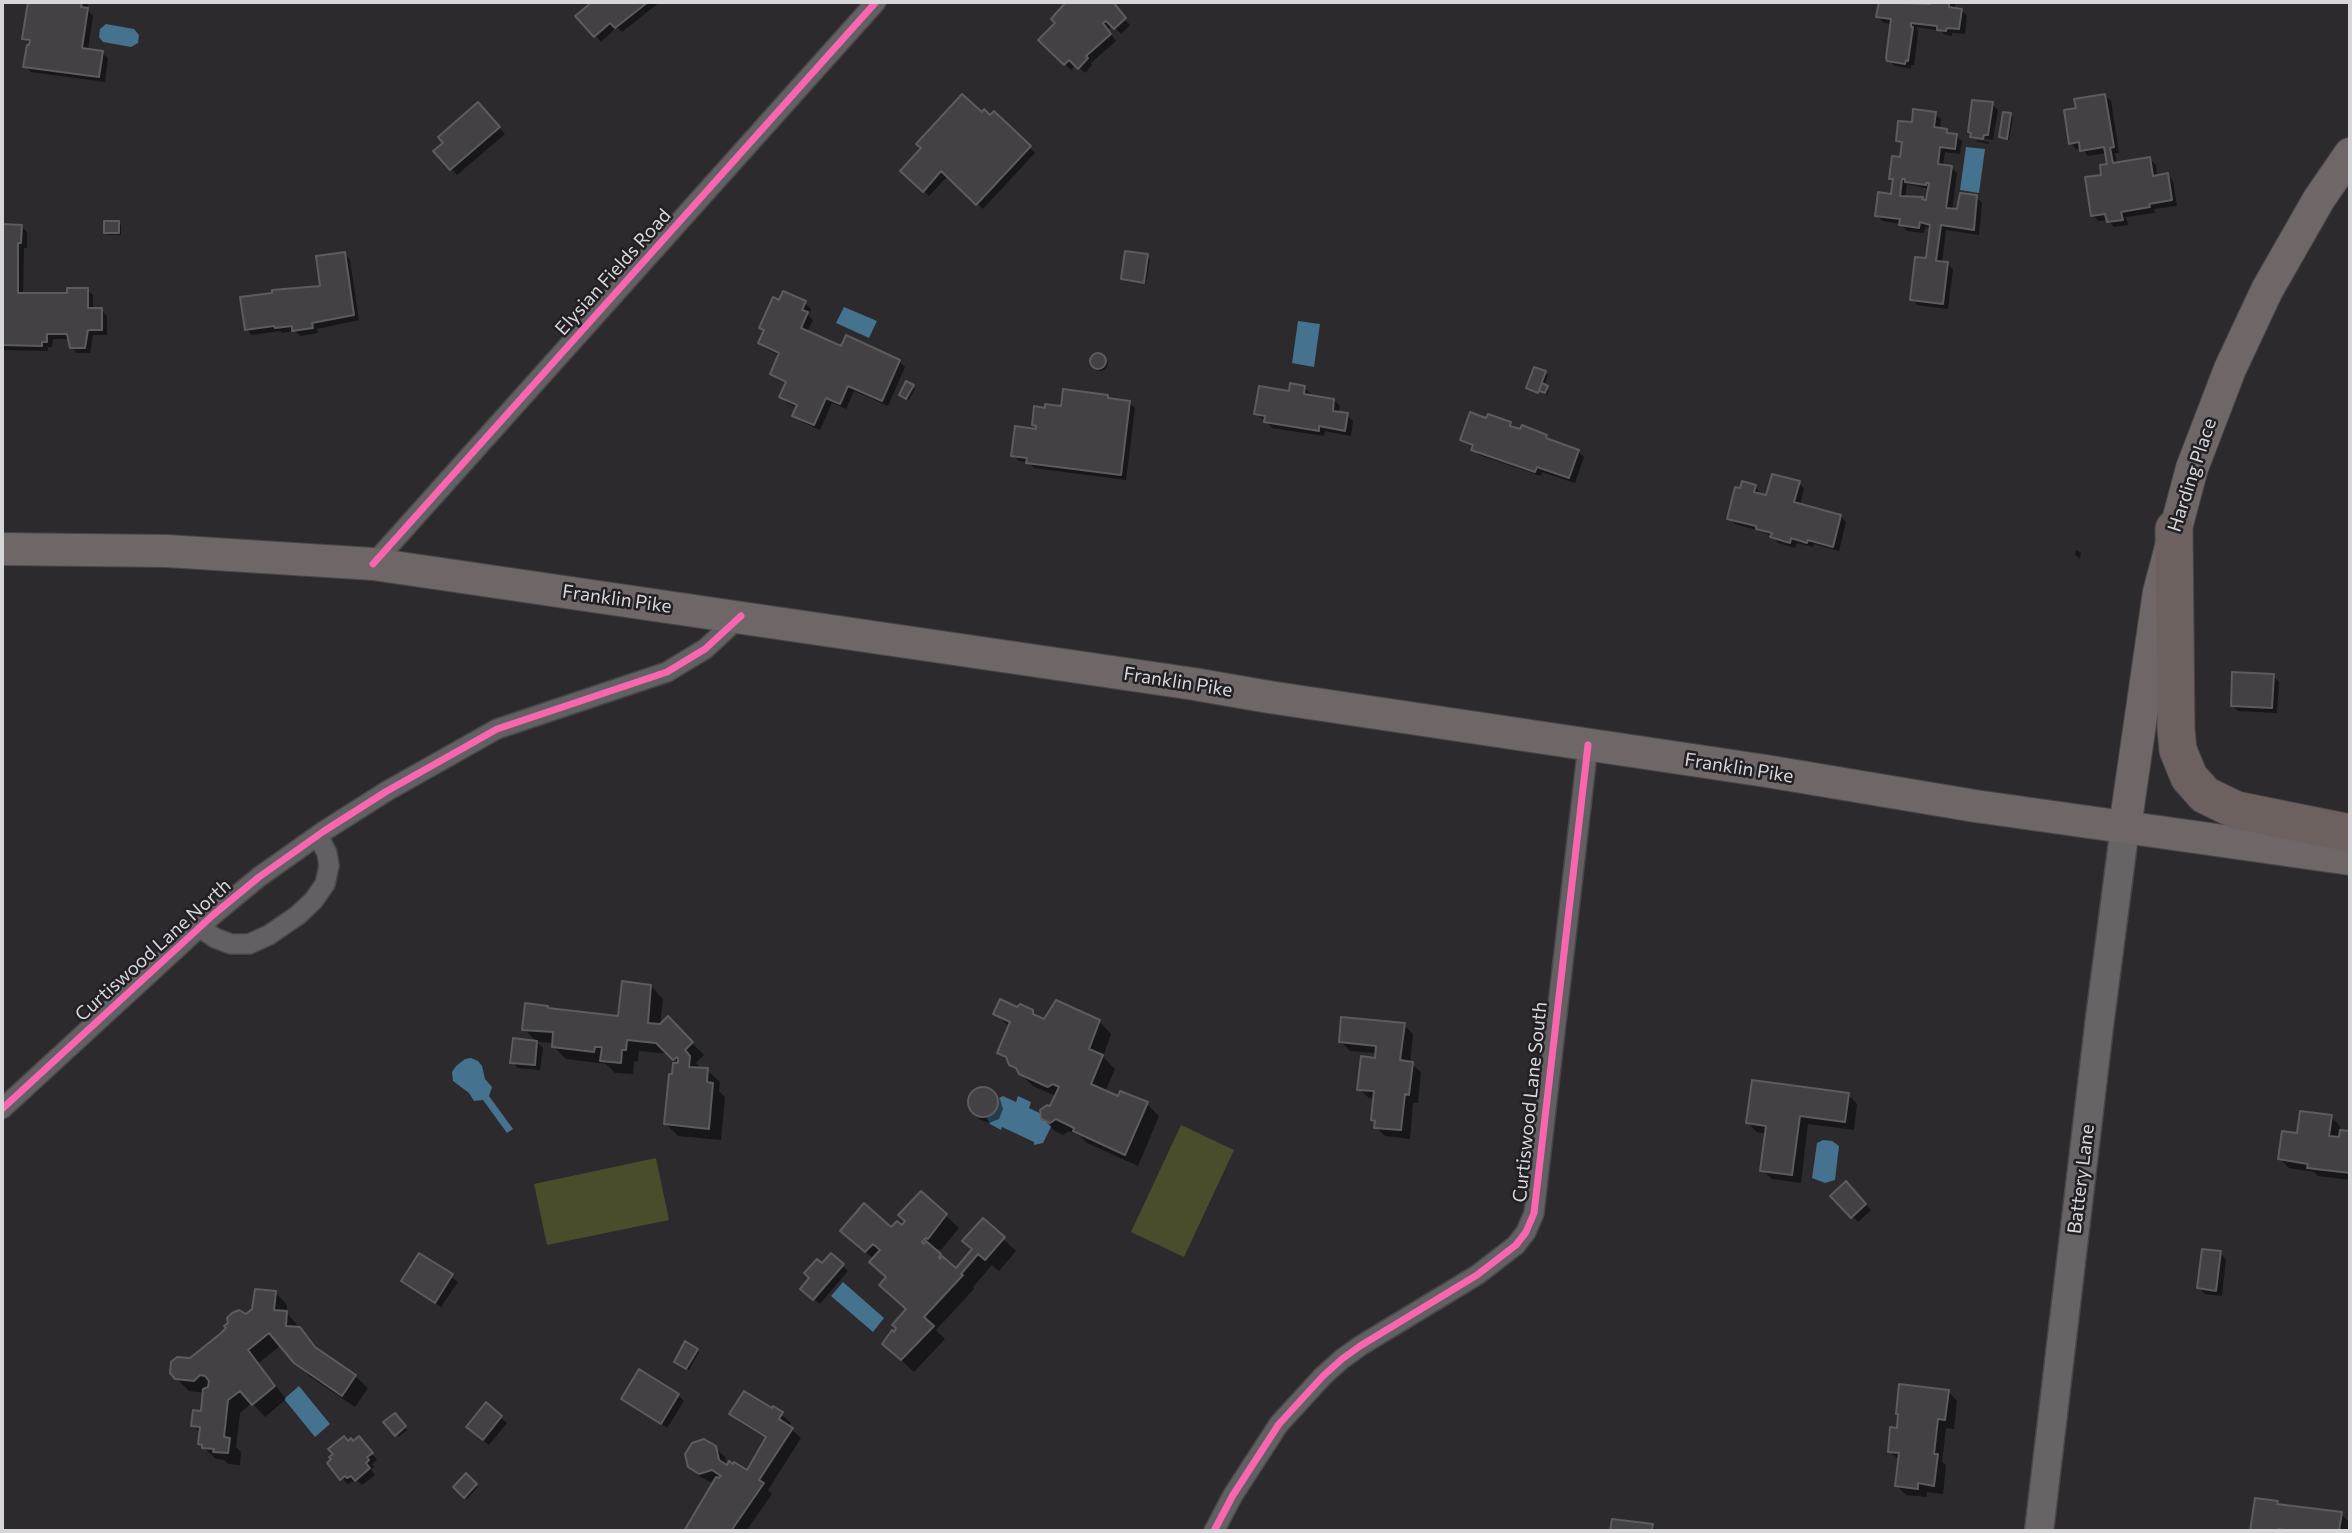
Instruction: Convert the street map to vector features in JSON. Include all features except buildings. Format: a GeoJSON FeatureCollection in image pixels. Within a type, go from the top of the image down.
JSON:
{"type":"FeatureCollection","features":[{"type":"Feature","properties":{"kind":"highway"},"geometry":{"type":"LineString","coordinates":[[2174,529],[2176,729],[2178,750],[2189,776],[2205,795],[2236,810],[2350,833]]}},
{"type":"Feature","properties":{"kind":"main road","name":"Harding Place"},"geometry":{"type":"LineString","coordinates":[[2125,827],[2155,615],[2174,529],[2192,468],[2208,423],[2253,320],[2308,218],[2350,154]]}},
{"type":"Feature","properties":{"kind":"main road","name":"Franklin Pike"},"geometry":{"type":"LineString","coordinates":[[2,549],[167,551],[373,564],[741,616],[2350,859]]}},
{"type":"Feature","properties":{"kind":"main road","name":"Battery Lane"},"geometry":{"type":"LineString","coordinates":[[2039,1531],[2125,827]]}},
{"type":"Feature","properties":{"kind":"street","name":"Elysian Fields Road"},"geometry":{"type":"LineString","coordinates":[[373,564],[876,2]]}},
{"type":"Feature","properties":{"kind":"street","name":"Curtiswood Lane North"},"geometry":{"type":"LineString","coordinates":[[2,1109],[199,927],[259,877],[318,836],[387,790],[497,729],[667,672],[705,649],[741,616]]}},
{"type":"Feature","properties":{"kind":"street","name":"Curtiswood Lane South"},"geometry":{"type":"LineString","coordinates":[[1214,1531],[1238,1487],[1279,1424],[1323,1376],[1360,1346],[1477,1275],[1516,1245],[1526,1232],[1534,1213],[1588,745]]}},
{"type":"Feature","properties":{"kind":"street"},"geometry":{"type":"LineString","coordinates":[[199,927],[215,938],[231,944],[249,944],[269,936],[298,915],[313,901],[325,884],[329,866],[327,853],[318,836]]}},
{"type":"Feature","properties":{"kind":"green space"},"geometry":{"type":"Polygon","coordinates":[[[1181,1125],[1234,1150],[1184,1257],[1131,1232],[1181,1125]]]}},
{"type":"Feature","properties":{"kind":"green space"},"geometry":{"type":"Polygon","coordinates":[[[656,1158],[669,1220],[547,1245],[534,1184],[656,1158]]]}},
{"type":"Feature","properties":{"kind":"water"},"geometry":{"type":"Polygon","coordinates":[[[106,24],[134,29],[139,35],[138,43],[131,47],[103,42],[99,37],[100,29],[106,24]]]}},
{"type":"Feature","properties":{"kind":"water"},"geometry":{"type":"Polygon","coordinates":[[[1966,147],[1985,149],[1979,193],[1960,190],[1966,147]]]}},
{"type":"Feature","properties":{"kind":"water"},"geometry":{"type":"Polygon","coordinates":[[[844,307],[877,321],[869,338],[836,323],[844,307]]]}},
{"type":"Feature","properties":{"kind":"water"},"geometry":{"type":"Polygon","coordinates":[[[1298,321],[1320,324],[1314,367],[1292,363],[1298,321]]]}},
{"type":"Feature","properties":{"kind":"water"},"geometry":{"type":"Polygon","coordinates":[[[471,1058],[482,1066],[485,1079],[492,1087],[489,1096],[513,1129],[507,1133],[483,1100],[474,1101],[469,1093],[453,1081],[452,1072],[456,1066],[471,1058]]]}},
{"type":"Feature","properties":{"kind":"water"},"geometry":{"type":"Polygon","coordinates":[[[1003,1096],[1016,1102],[1018,1096],[1031,1102],[1029,1108],[1048,1117],[1051,1127],[1043,1143],[1034,1145],[1034,1142],[990,1124],[986,1116],[993,1101],[1003,1096]]]}},
{"type":"Feature","properties":{"kind":"water"},"geometry":{"type":"Polygon","coordinates":[[[1823,1140],[1832,1141],[1839,1146],[1835,1180],[1825,1183],[1812,1178],[1817,1143],[1823,1140]]]}},
{"type":"Feature","properties":{"kind":"water"},"geometry":{"type":"Polygon","coordinates":[[[843,1282],[884,1318],[873,1332],[831,1296],[843,1282]]]}},
{"type":"Feature","properties":{"kind":"water"},"geometry":{"type":"Polygon","coordinates":[[[299,1386],[330,1424],[315,1437],[284,1399],[299,1386]]]}},
{"type":"Feature","properties":{"kind":"cycle path"},"geometry":{"type":"LineString","coordinates":[[373,564],[876,2]]}},
{"type":"Feature","properties":{"kind":"cycle path"},"geometry":{"type":"LineString","coordinates":[[2,1109],[213,915],[259,877],[324,831],[387,791],[497,729],[667,672],[705,649],[741,616]]}},
{"type":"Feature","properties":{"kind":"cycle path"},"geometry":{"type":"LineString","coordinates":[[1214,1531],[1233,1495],[1279,1424],[1323,1376],[1360,1346],[1477,1275],[1516,1245],[1526,1232],[1534,1213],[1588,745]]}}]}
